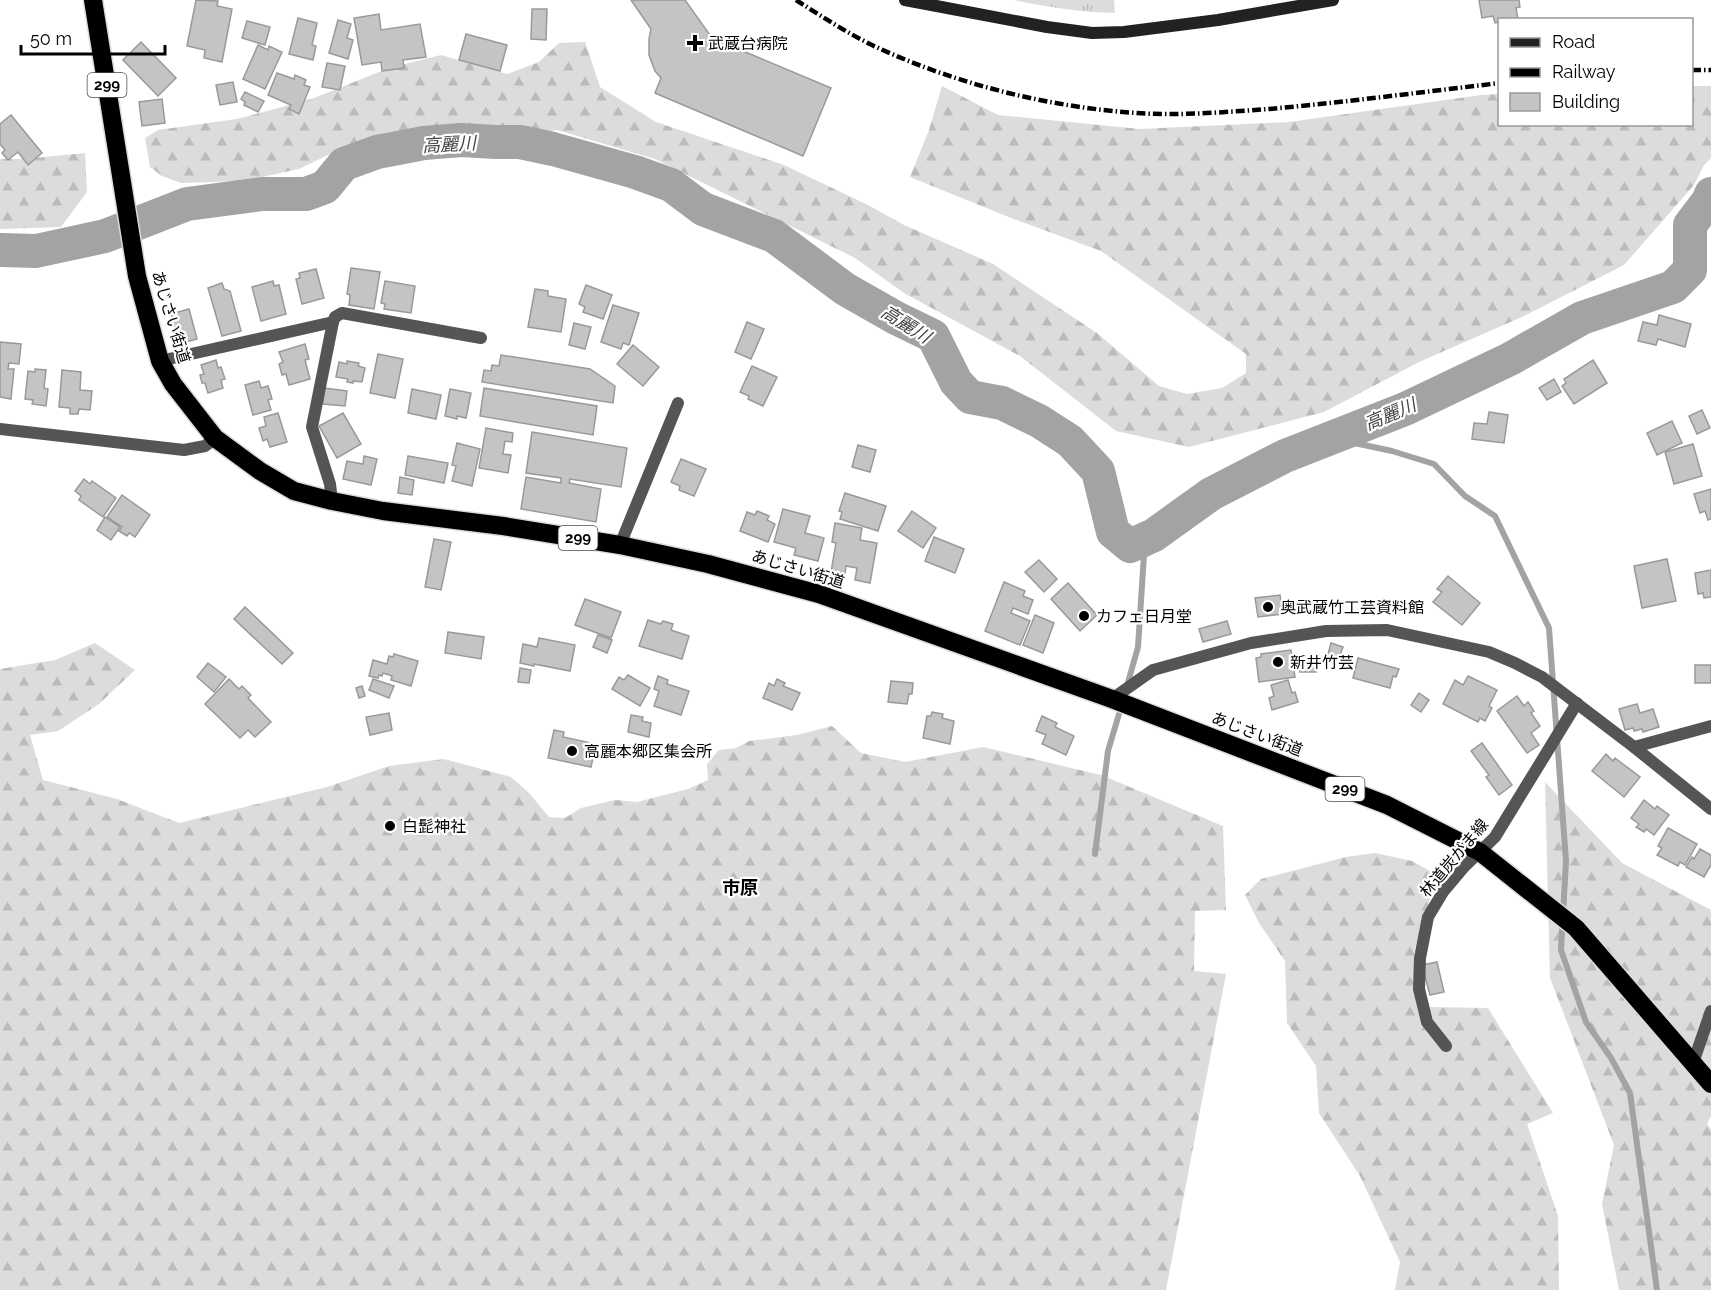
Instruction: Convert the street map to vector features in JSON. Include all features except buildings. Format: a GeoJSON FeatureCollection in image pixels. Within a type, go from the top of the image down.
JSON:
{"type":"FeatureCollection","features":[{"type":"Feature","properties":{"kind":"highway","name":"あじさい街道"},"geometry":{"type":"LineString","coordinates":[[93,0],[137,276],[160,361],[173,384],[215,438],[260,471],[294,491],[332,501],[382,511],[620,544],[708,564],[819,594],[1119,702],[1387,805],[1480,852],[1576,928],[1711,1084]]}},
{"type":"Feature","properties":{"kind":"street"},"geometry":{"type":"LineString","coordinates":[[905,0],[1047,27],[1092,33],[1124,32],[1218,20],[1333,0]]}},
{"type":"Feature","properties":{"kind":"street"},"geometry":{"type":"LineString","coordinates":[[332,501],[330,484],[312,427],[335,317],[342,313],[481,338]]}},
{"type":"Feature","properties":{"kind":"street"},"geometry":{"type":"LineString","coordinates":[[160,361],[333,322]]}},
{"type":"Feature","properties":{"kind":"street"},"geometry":{"type":"LineString","coordinates":[[620,544],[678,403]]}},
{"type":"Feature","properties":{"kind":"street"},"geometry":{"type":"LineString","coordinates":[[0,429],[184,450],[205,446],[215,438]]}},
{"type":"Feature","properties":{"kind":"street"},"geometry":{"type":"LineString","coordinates":[[1119,702],[1154,669],[1251,643],[1326,631],[1387,630],[1489,652],[1542,677],[1711,808]]}},
{"type":"Feature","properties":{"kind":"street","name":"林道炭がま線"},"geometry":{"type":"LineString","coordinates":[[1446,1046],[1427,1022],[1419,988],[1420,958],[1428,917],[1443,892],[1464,867],[1496,837],[1577,703]]}},
{"type":"Feature","properties":{"kind":"street"},"geometry":{"type":"LineString","coordinates":[[1634,747],[1711,726]]}},
{"type":"Feature","properties":{"kind":"street"},"geometry":{"type":"LineString","coordinates":[[1693,1064],[1711,1011]]}},
{"type":"Feature","properties":{"kind":"green space"},"geometry":{"type":"Polygon","coordinates":[[[1014,0],[1114,0],[1115,13],[1064,9],[1014,0]]]}},
{"type":"Feature","properties":{"kind":"green space"},"geometry":{"type":"Polygon","coordinates":[[[585,42],[600,87],[656,122],[784,165],[904,225],[993,264],[1097,333],[1159,386],[1187,394],[1222,388],[1246,373],[1246,354],[1101,251],[910,177],[929,130],[942,86],[998,115],[1140,129],[1289,122],[1498,94],[1498,126],[1693,126],[1693,86],[1711,86],[1711,158],[1704,165],[1694,185],[1624,265],[1522,317],[1419,362],[1324,412],[1189,447],[1116,431],[1020,356],[904,293],[855,258],[655,159],[557,130],[506,135],[437,128],[411,130],[355,142],[299,169],[243,181],[181,183],[162,176],[150,167],[145,138],[158,130],[237,119],[314,98],[389,68],[441,55],[507,74],[539,62],[559,43],[585,42]]]}},
{"type":"Feature","properties":{"kind":"green space"},"geometry":{"type":"Polygon","coordinates":[[[85,153],[87,192],[61,227],[0,229],[0,159],[85,153]]]}},
{"type":"Feature","properties":{"kind":"green space"},"geometry":{"type":"Polygon","coordinates":[[[95,643],[135,670],[99,704],[58,731],[30,735],[43,780],[117,799],[179,823],[327,787],[389,766],[444,759],[511,777],[529,793],[549,817],[565,818],[581,808],[615,800],[637,802],[688,789],[708,780],[707,764],[719,750],[736,748],[749,741],[797,735],[832,726],[861,753],[905,762],[983,747],[1101,775],[1223,826],[1226,910],[1195,911],[1194,971],[1226,974],[1166,1290],[0,1290],[0,669],[55,660],[95,643]]]}},
{"type":"Feature","properties":{"kind":"green space"},"geometry":{"type":"Polygon","coordinates":[[[1545,782],[1622,863],[1711,910],[1711,1116],[1707,1124],[1711,1129],[1711,1290],[1619,1290],[1602,1204],[1614,1145],[1550,978],[1545,782]]]}},
{"type":"Feature","properties":{"kind":"green space"},"geometry":{"type":"Polygon","coordinates":[[[1375,853],[1412,861],[1437,875],[1414,952],[1414,994],[1427,1007],[1488,1008],[1553,1113],[1527,1124],[1558,1216],[1559,1290],[1395,1290],[1400,1262],[1360,1176],[1319,1113],[1316,1066],[1287,1023],[1285,961],[1259,923],[1245,895],[1261,879],[1346,857],[1375,853]]]}},
{"type":"Feature","properties":{"kind":"waterway","name":"高麗川"},"geometry":{"type":"LineString","coordinates":[[0,250],[36,251],[105,236],[187,204],[262,194],[306,194],[325,187],[344,164],[377,152],[424,143],[461,140],[520,142],[553,149],[635,172],[671,185],[703,209],[774,236],[845,289],[933,336],[956,382],[970,397],[1002,403],[1039,421],[1070,441],[1098,471],[1113,532],[1130,546],[1154,535],[1211,494],[1285,456],[1405,409],[1510,359],[1582,318],[1673,287],[1690,270],[1690,225],[1711,194]]}},
{"type":"Feature","properties":{"kind":"waterway"},"geometry":{"type":"LineString","coordinates":[[1331,438],[1392,451],[1434,464],[1465,496],[1495,516],[1549,628],[1566,861],[1561,950],[1586,1022],[1611,1058],[1630,1093],[1657,1290]]}},
{"type":"Feature","properties":{"kind":"waterway"},"geometry":{"type":"LineString","coordinates":[[1127,686],[1138,647],[1145,539]]}},
{"type":"Feature","properties":{"kind":"waterway"},"geometry":{"type":"LineString","coordinates":[[1095,854],[1108,751],[1122,704]]}},
{"type":"Feature","properties":{"kind":"railway"},"geometry":{"type":"LineString","coordinates":[[796,0],[864,41],[937,72],[1036,99],[1103,110],[1170,114],[1269,109],[1498,83]]}},
{"type":"Feature","properties":{"kind":"railway"},"geometry":{"type":"LineString","coordinates":[[1693,70],[1711,70]]}},
{"type":"Feature","properties":{"kind":"place","name":"武蔵台病院"},"geometry":{"type":"Point","coordinates":[695,43]}},
{"type":"Feature","properties":{"kind":"place","name":"奥武蔵竹工芸資料館"},"geometry":{"type":"Point","coordinates":[1268,607]}},
{"type":"Feature","properties":{"kind":"place","name":"カフェ日月堂"},"geometry":{"type":"Point","coordinates":[1084,616]}},
{"type":"Feature","properties":{"kind":"place","name":"新井竹芸"},"geometry":{"type":"Point","coordinates":[1278,662]}},
{"type":"Feature","properties":{"kind":"place","name":"高麗本郷区集会所"},"geometry":{"type":"Point","coordinates":[572,751]}},
{"type":"Feature","properties":{"kind":"place","name":"白髭神社"},"geometry":{"type":"Point","coordinates":[390,826]}},
{"type":"Feature","properties":{"kind":"district","name":"市原"},"geometry":{"type":"Point","coordinates":[740,887]}}]}
